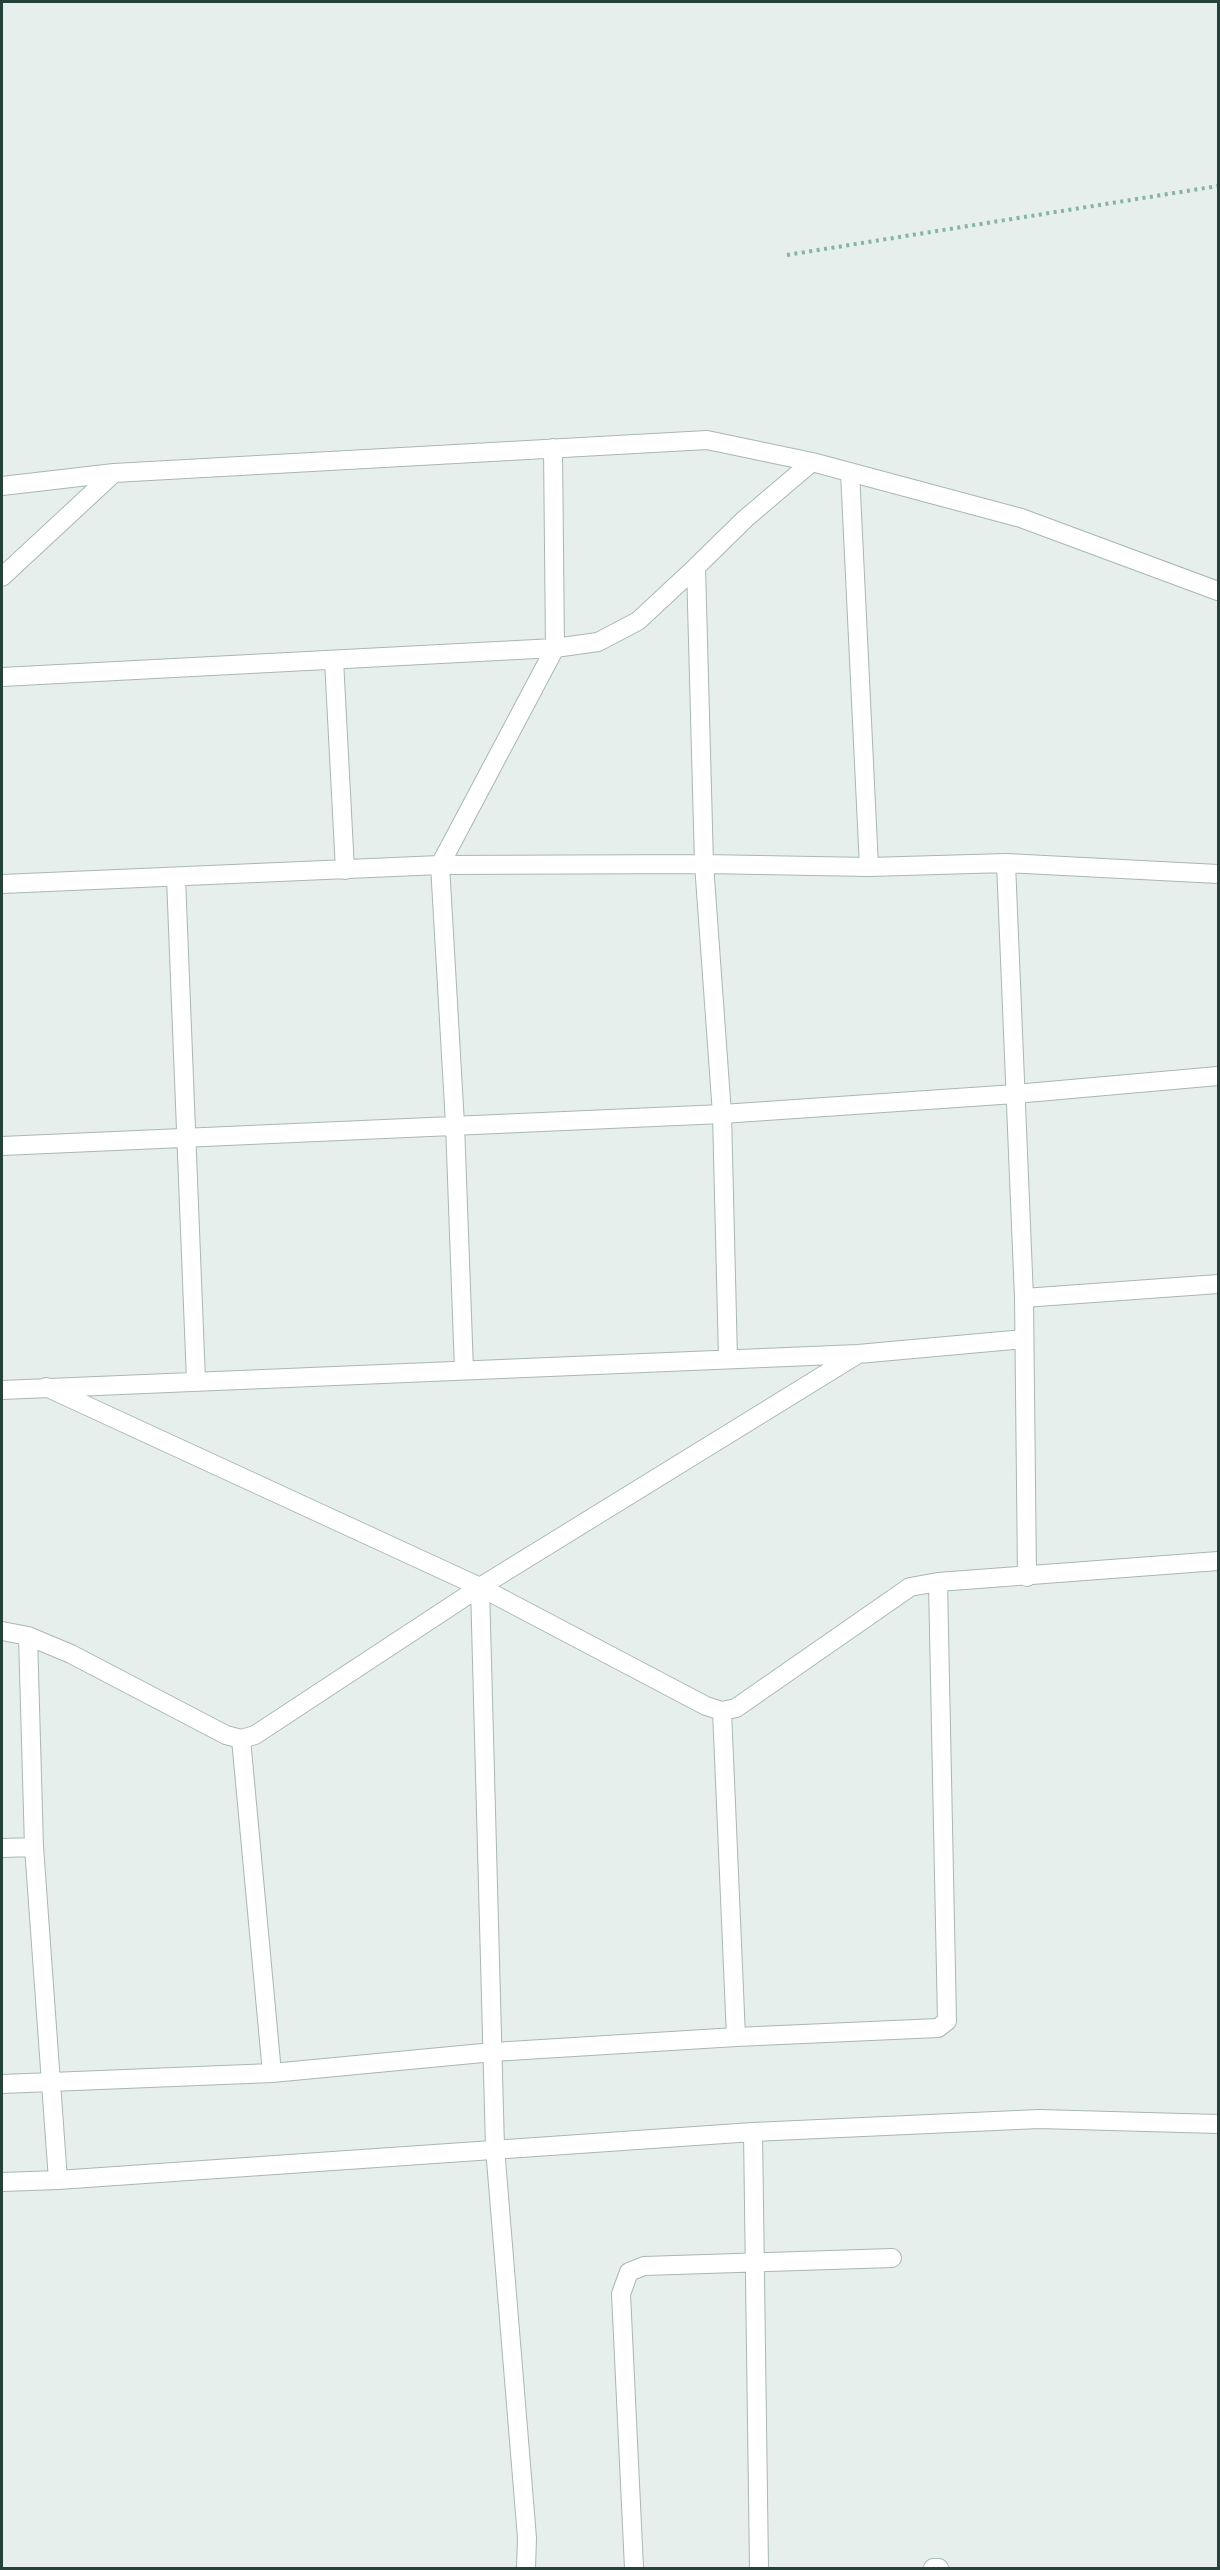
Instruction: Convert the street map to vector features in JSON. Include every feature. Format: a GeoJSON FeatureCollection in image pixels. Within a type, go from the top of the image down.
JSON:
{"type":"FeatureCollection","features":[{"type":"Feature","properties":{"kind":"street"},"geometry":{"type":"LineString","coordinates":[[2,486],[114,472],[707,440],[812,462],[1021,518],[1218,591]]}},
{"type":"Feature","properties":{"kind":"street"},"geometry":{"type":"LineString","coordinates":[[464,1370],[455,1124],[440,865],[555,648],[553,448]]}},
{"type":"Feature","properties":{"kind":"street"},"geometry":{"type":"LineString","coordinates":[[2,677],[555,648],[598,642],[638,621],[745,519],[812,462]]}},
{"type":"Feature","properties":{"kind":"street"},"geometry":{"type":"LineString","coordinates":[[2,577],[114,472]]}},
{"type":"Feature","properties":{"kind":"street"},"geometry":{"type":"LineString","coordinates":[[850,472],[869,867]]}},
{"type":"Feature","properties":{"kind":"street"},"geometry":{"type":"LineString","coordinates":[[696,567],[704,864],[722,1114],[728,1359]]}},
{"type":"Feature","properties":{"kind":"street"},"geometry":{"type":"LineString","coordinates":[[334,660],[345,870]]}},
{"type":"Feature","properties":{"kind":"street"},"geometry":{"type":"LineString","coordinates":[[1006,863],[1024,1298],[1027,1577]]}},
{"type":"Feature","properties":{"kind":"street"},"geometry":{"type":"LineString","coordinates":[[2,884],[440,865],[704,864],[869,867],[1006,863],[1218,874]]}},
{"type":"Feature","properties":{"kind":"street"},"geometry":{"type":"LineString","coordinates":[[176,878],[196,1381]]}},
{"type":"Feature","properties":{"kind":"street"},"geometry":{"type":"LineString","coordinates":[[2,1146],[455,1124],[722,1114],[1015,1094],[1218,1076]]}},
{"type":"Feature","properties":{"kind":"street"},"geometry":{"type":"LineString","coordinates":[[1024,1298],[1218,1284]]}},
{"type":"Feature","properties":{"kind":"street"},"geometry":{"type":"LineString","coordinates":[[2,1390],[858,1354],[1024,1339]]}},
{"type":"Feature","properties":{"kind":"street"},"geometry":{"type":"LineString","coordinates":[[2,1631],[28,1636],[71,1654],[226,1735],[241,1739],[255,1735],[480,1587],[858,1354]]}},
{"type":"Feature","properties":{"kind":"street"},"geometry":{"type":"LineString","coordinates":[[46,1387],[480,1587],[706,1706],[722,1711],[736,1708],[910,1587],[938,1582],[1218,1561]]}},
{"type":"Feature","properties":{"kind":"street"},"geometry":{"type":"LineString","coordinates":[[2,2084],[272,2073],[493,2052],[736,2037],[938,2028],[947,2021],[938,1582]]}},
{"type":"Feature","properties":{"kind":"street"},"geometry":{"type":"LineString","coordinates":[[480,1587],[495,2148],[527,2538],[526,2568]]}},
{"type":"Feature","properties":{"kind":"street"},"geometry":{"type":"LineString","coordinates":[[28,1636],[34,1847],[58,2180]]}},
{"type":"Feature","properties":{"kind":"street"},"geometry":{"type":"LineString","coordinates":[[722,1711],[736,2037]]}},
{"type":"Feature","properties":{"kind":"street"},"geometry":{"type":"LineString","coordinates":[[241,1739],[272,2073]]}},
{"type":"Feature","properties":{"kind":"street"},"geometry":{"type":"LineString","coordinates":[[2,1848],[34,1847]]}},
{"type":"Feature","properties":{"kind":"street"},"geometry":{"type":"LineString","coordinates":[[2,2182],[753,2132],[1039,2119],[1218,2124]]}},
{"type":"Feature","properties":{"kind":"street"},"geometry":{"type":"LineString","coordinates":[[753,2132],[759,2568]]}},
{"type":"Feature","properties":{"kind":"street"},"geometry":{"type":"LineString","coordinates":[[634,2568],[621,2294],[629,2272],[644,2266],[892,2258]]}},
{"type":"Feature","properties":{"kind":"street"},"geometry":{"type":"LineString","coordinates":[[933,2568],[939,2568]]}},
{"type":"Feature","properties":{"kind":"path"},"geometry":{"type":"LineString","coordinates":[[787,255],[1218,186]]}}]}
